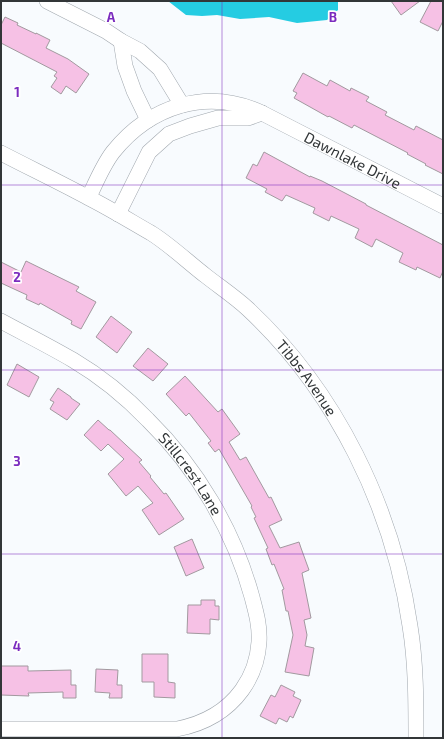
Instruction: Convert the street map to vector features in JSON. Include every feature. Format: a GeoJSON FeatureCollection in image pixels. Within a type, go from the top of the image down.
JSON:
{"type":"FeatureCollection","features":[{"type":"Feature","properties":{"kind":"street"},"geometry":{"type":"LineString","coordinates":[[47,1],[106,31],[140,51],[157,66],[164,74],[176,107],[179,130]]}},
{"type":"Feature","properties":{"kind":"street"},"geometry":{"type":"LineString","coordinates":[[121,41],[127,72],[148,120]]}},
{"type":"Feature","properties":{"kind":"street","name":"Dawnlake Drive"},"geometry":{"type":"LineString","coordinates":[[89,197],[112,153],[135,128],[176,107],[204,101],[224,102],[248,106],[443,206]]}},
{"type":"Feature","properties":{"kind":"street"},"geometry":{"type":"LineString","coordinates":[[118,214],[148,152],[169,134],[218,118],[248,118],[262,113]]}},
{"type":"Feature","properties":{"kind":"street","name":"Tibbs Avenue"},"geometry":{"type":"LineString","coordinates":[[1,153],[89,197],[152,234],[246,307],[283,346],[305,374],[338,423],[354,453],[378,505],[394,554],[402,584],[410,625],[414,659],[416,738]]}},
{"type":"Feature","properties":{"kind":"street","name":"Stillcrest Lane"},"geometry":{"type":"LineString","coordinates":[[1,321],[74,361],[109,384],[131,403],[165,437],[208,495],[226,530],[250,591],[258,626],[259,643],[254,665],[245,686],[235,699],[222,711],[195,725],[177,729],[1,729]]}},
{"type":"Feature","properties":{"kind":"water"},"geometry":{"type":"Polygon","coordinates":[[[168,1],[338,1],[338,10],[327,20],[297,23],[269,17],[240,19],[217,15],[186,15],[168,1]]]}},
{"type":"Feature","properties":{"kind":"building"},"geometry":{"type":"Polygon","coordinates":[[[391,1],[420,1],[401,15],[391,1]]]}},
{"type":"Feature","properties":{"kind":"building"},"geometry":{"type":"Polygon","coordinates":[[[431,1],[443,1],[443,21],[438,31],[420,22],[431,1]]]}},
{"type":"Feature","properties":{"kind":"building"},"geometry":{"type":"Polygon","coordinates":[[[5,17],[18,23],[17,25],[50,40],[46,48],[68,59],[89,74],[76,93],[66,86],[61,94],[51,87],[57,78],[54,76],[57,72],[1,43],[1,25],[5,17]]]}},
{"type":"Feature","properties":{"kind":"building"},"geometry":{"type":"Polygon","coordinates":[[[303,73],[327,86],[330,80],[350,91],[351,88],[369,97],[366,101],[387,112],[385,115],[414,130],[416,126],[443,140],[443,174],[425,165],[426,164],[407,154],[408,153],[354,125],[352,128],[329,116],[328,117],[294,98],[297,93],[293,91],[303,73]]]}},
{"type":"Feature","properties":{"kind":"building"},"geometry":{"type":"Polygon","coordinates":[[[264,152],[443,245],[443,271],[440,278],[417,267],[416,270],[399,262],[403,253],[376,239],[372,247],[355,238],[359,229],[331,216],[329,221],[313,213],[315,208],[286,195],[282,201],[265,192],[267,189],[246,178],[253,164],[257,166],[264,152]]]}},
{"type":"Feature","properties":{"kind":"building"},"geometry":{"type":"Polygon","coordinates":[[[26,261],[79,287],[76,291],[96,302],[81,329],[71,324],[72,321],[40,303],[39,305],[26,299],[27,295],[1,283],[1,262],[21,272],[26,261]]]}},
{"type":"Feature","properties":{"kind":"building"},"geometry":{"type":"Polygon","coordinates":[[[111,316],[132,332],[117,353],[96,337],[111,316]]]}},
{"type":"Feature","properties":{"kind":"building"},"geometry":{"type":"Polygon","coordinates":[[[148,348],[168,364],[153,381],[133,366],[148,348]]]}},
{"type":"Feature","properties":{"kind":"building"},"geometry":{"type":"Polygon","coordinates":[[[17,364],[39,377],[29,397],[7,385],[17,364]]]}},
{"type":"Feature","properties":{"kind":"building"},"geometry":{"type":"Polygon","coordinates":[[[185,376],[218,412],[222,409],[240,434],[229,442],[240,460],[246,457],[269,498],[271,497],[282,520],[269,526],[280,548],[299,542],[309,570],[302,573],[311,618],[304,620],[307,635],[305,646],[314,648],[309,676],[285,672],[293,635],[288,611],[286,611],[282,590],[284,589],[274,564],[272,565],[266,549],[268,548],[254,518],[256,517],[251,507],[252,506],[219,449],[215,452],[208,443],[211,441],[189,413],[186,416],[166,394],[185,376]]]}},
{"type":"Feature","properties":{"kind":"building"},"geometry":{"type":"Polygon","coordinates":[[[58,388],[80,404],[67,420],[50,409],[54,402],[50,400],[58,388]]]}},
{"type":"Feature","properties":{"kind":"building"},"geometry":{"type":"Polygon","coordinates":[[[98,420],[142,460],[139,462],[164,494],[166,493],[184,519],[159,535],[142,510],[153,503],[138,486],[126,496],[108,474],[124,459],[108,444],[101,451],[84,435],[98,420]]]}},
{"type":"Feature","properties":{"kind":"building"},"geometry":{"type":"Polygon","coordinates":[[[192,539],[204,568],[186,576],[174,547],[192,539]]]}},
{"type":"Feature","properties":{"kind":"building"},"geometry":{"type":"Polygon","coordinates":[[[201,600],[215,600],[215,606],[219,606],[219,620],[210,619],[210,634],[187,633],[188,605],[201,605],[201,600]]]}},
{"type":"Feature","properties":{"kind":"building"},"geometry":{"type":"Polygon","coordinates":[[[142,654],[168,654],[168,682],[175,683],[175,698],[154,697],[154,682],[142,682],[142,654]]]}},
{"type":"Feature","properties":{"kind":"building"},"geometry":{"type":"Polygon","coordinates":[[[1,666],[28,666],[28,671],[71,670],[71,685],[76,685],[76,698],[63,698],[63,692],[28,693],[29,696],[1,695],[1,666]]]}},
{"type":"Feature","properties":{"kind":"building"},"geometry":{"type":"Polygon","coordinates":[[[96,669],[118,670],[117,685],[122,685],[122,698],[109,698],[110,693],[95,692],[96,669]]]}},
{"type":"Feature","properties":{"kind":"building"},"geometry":{"type":"Polygon","coordinates":[[[281,685],[295,692],[293,696],[301,700],[293,718],[290,716],[287,722],[279,718],[276,724],[260,716],[271,695],[275,697],[281,685]]]}}]}
